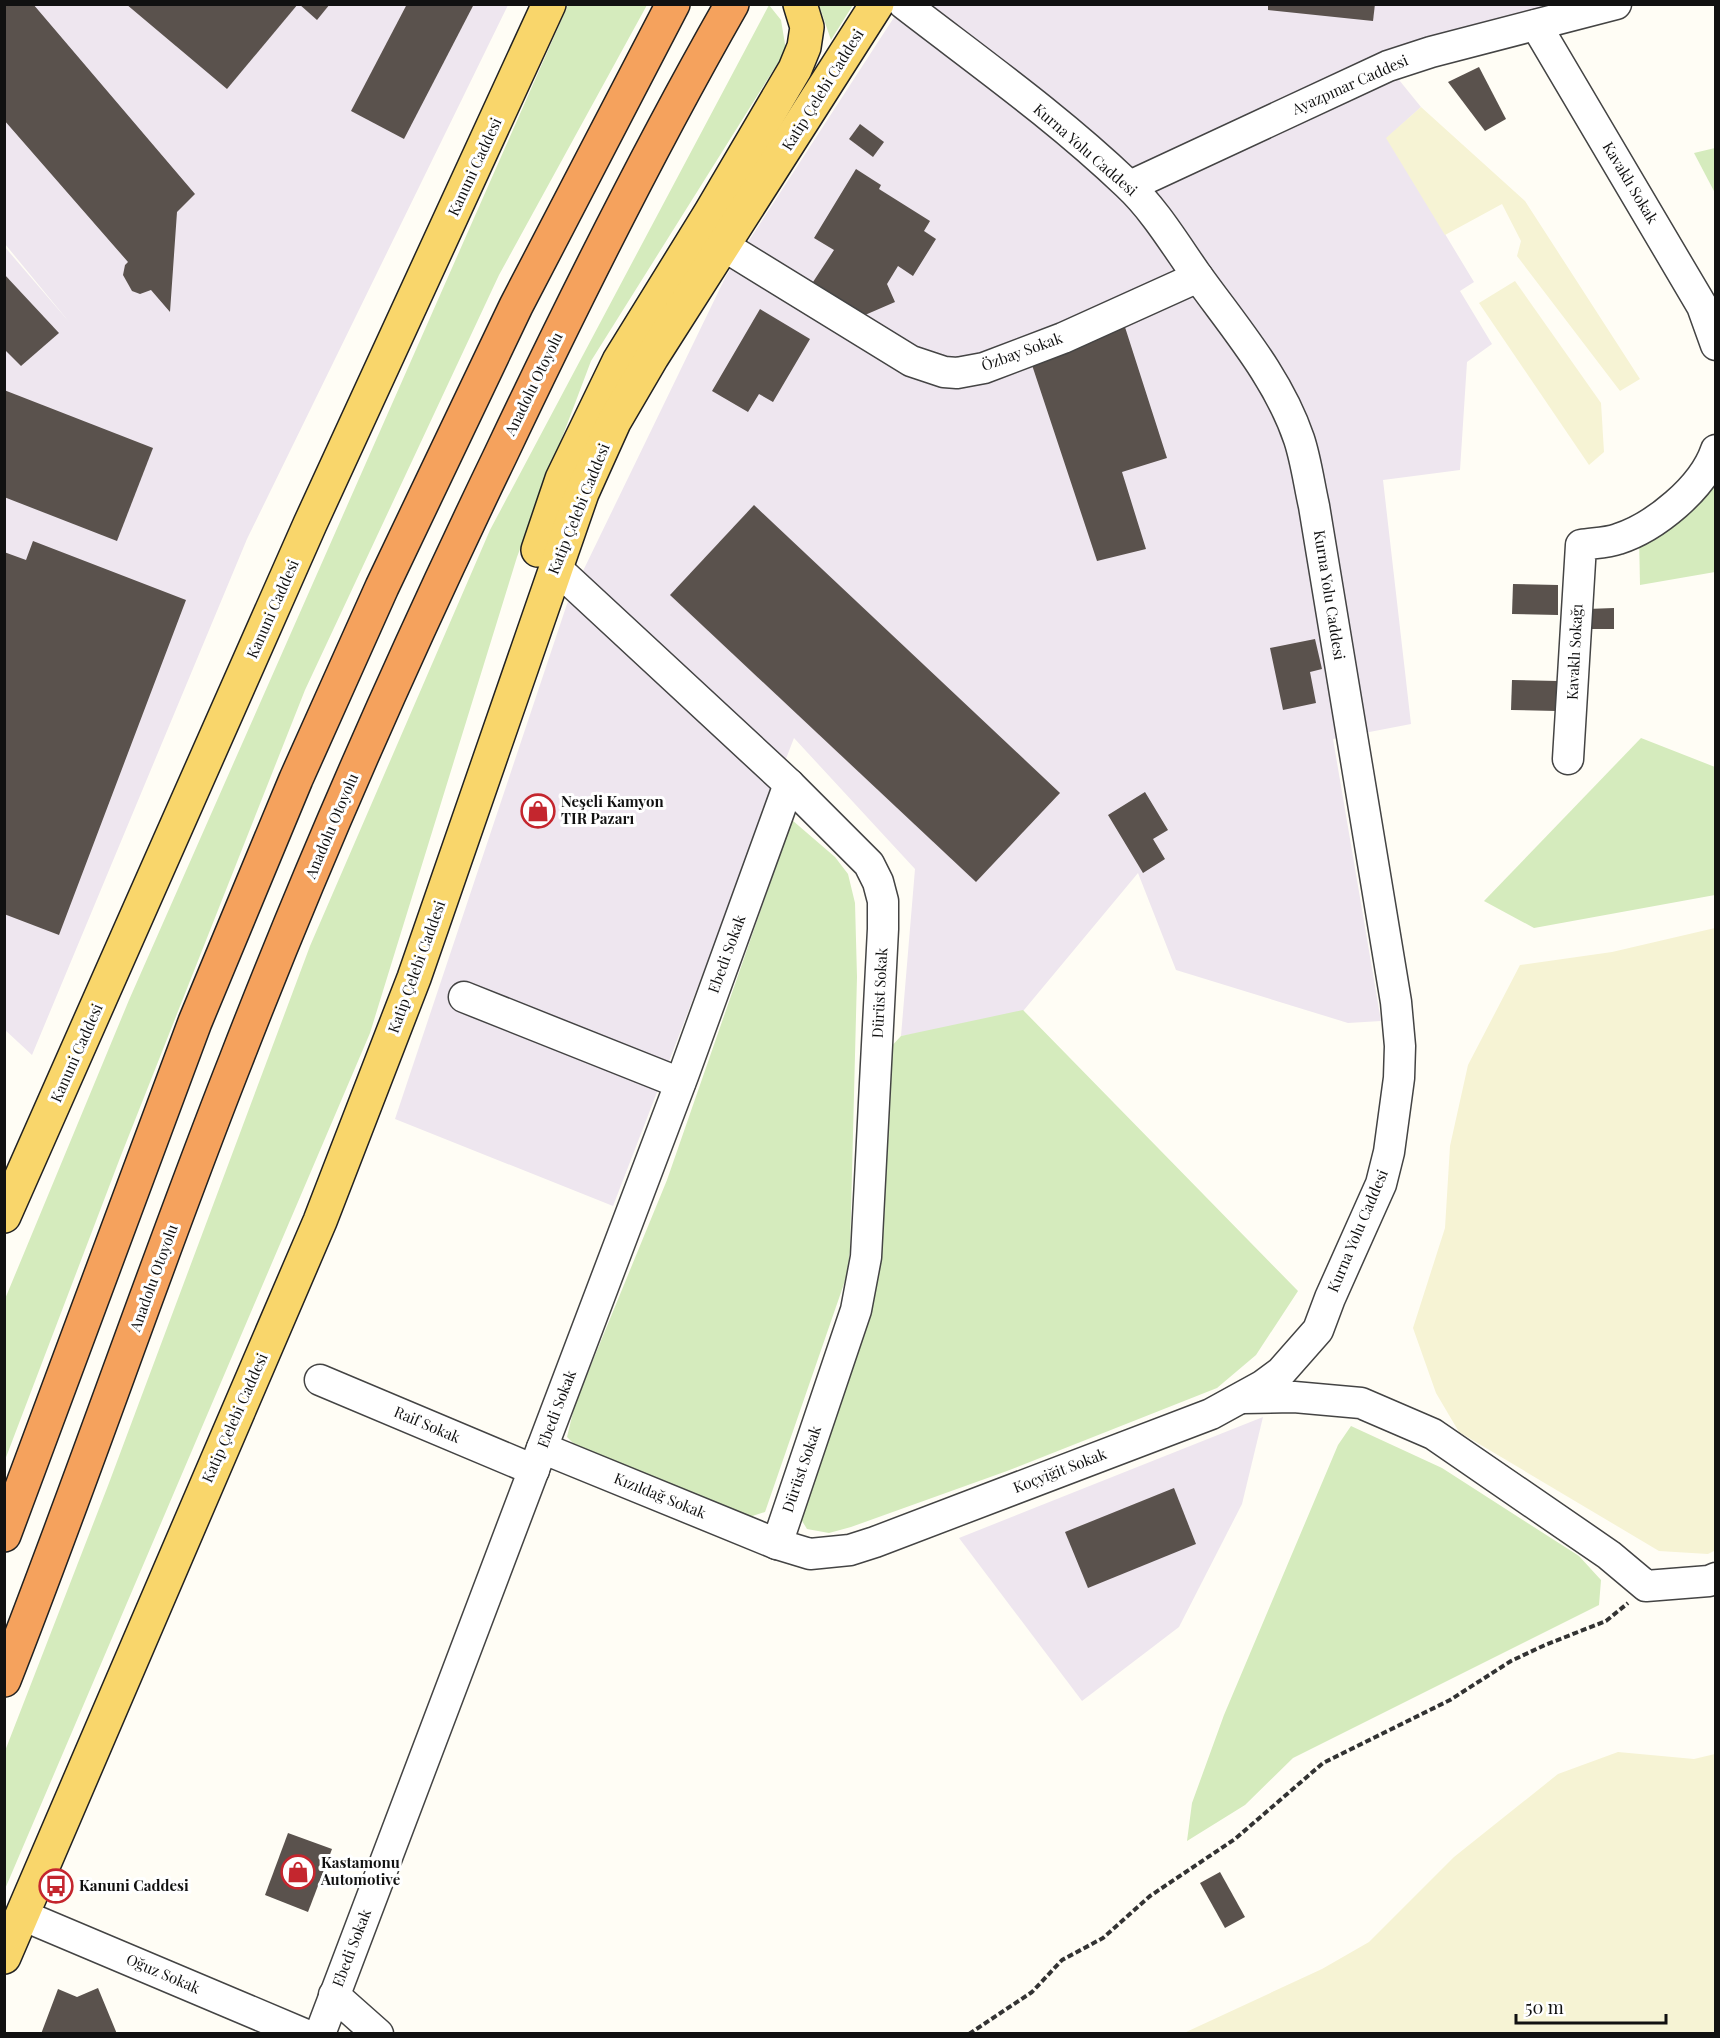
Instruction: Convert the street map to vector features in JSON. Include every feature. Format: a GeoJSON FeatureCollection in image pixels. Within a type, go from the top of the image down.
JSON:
{"type":"FeatureCollection","features":[{"type":"Feature","properties":{"kind":"highway"},"geometry":{"type":"LineString","coordinates":[[4,1535],[195,1022],[296,779],[382,587],[516,306],[673,4]]}},
{"type":"Feature","properties":{"kind":"highway","name":"Anadolu Otoyolu"},"geometry":{"type":"LineString","coordinates":[[4,1680],[232,1071],[339,807],[433,596],[547,356],[690,79],[732,4]]}},
{"type":"Feature","properties":{"kind":"main road","name":"Kanuni Caddesi"},"geometry":{"type":"LineString","coordinates":[[4,1216],[310,524],[549,4]]}},
{"type":"Feature","properties":{"kind":"main road"},"geometry":{"type":"LineString","coordinates":[[414,978],[510,632],[562,479],[619,362],[795,69],[804,47],[807,27],[800,4]]}},
{"type":"Feature","properties":{"kind":"main road","name":"Katip Çelebi Caddesi"},"geometry":{"type":"LineString","coordinates":[[4,1957],[289,1295],[414,978],[582,493],[614,422],[652,357],[877,4]]}},
{"type":"Feature","properties":{"kind":"street","name":"Kurna Yolu Caddesi"},"geometry":{"type":"LineString","coordinates":[[904,4],[1089,149],[1130,186],[1158,221],[1276,386],[1300,441],[1314,506],[1396,1002],[1400,1046],[1399,1078],[1389,1152],[1381,1184],[1318,1330]]}},
{"type":"Feature","properties":{"kind":"street","name":"Ayazpınar Caddesi"},"geometry":{"type":"LineString","coordinates":[[1130,186],[1388,66],[1431,52],[1616,4]]}},
{"type":"Feature","properties":{"kind":"street","name":"Kavaklı Sokak"},"geometry":{"type":"LineString","coordinates":[[1536,25],[1697,297],[1716,345]]}},
{"type":"Feature","properties":{"kind":"street","name":"Özbay Sokak"},"geometry":{"type":"LineString","coordinates":[[724,246],[911,361],[944,372],[970,371],[1004,362],[1064,338],[1198,277]]}},
{"type":"Feature","properties":{"kind":"street","name":"Kavaklı Sokağı"},"geometry":{"type":"LineString","coordinates":[[1568,759],[1581,545],[1617,540],[1649,525],[1679,502],[1700,477],[1716,450]]}},
{"type":"Feature","properties":{"kind":"street","name":"Dürüst Sokak"},"geometry":{"type":"LineString","coordinates":[[555,567],[789,784],[869,864],[878,882],[883,901],[868,1234],[863,1276],[856,1310],[777,1544]]}},
{"type":"Feature","properties":{"kind":"street","name":"Ebedi Sokak"},"geometry":{"type":"LineString","coordinates":[[320,2034],[680,1083],[789,784]]}},
{"type":"Feature","properties":{"kind":"street"},"geometry":{"type":"LineString","coordinates":[[464,997],[680,1083]]}},
{"type":"Feature","properties":{"kind":"street","name":"Koçyiğit Sokak"},"geometry":{"type":"LineString","coordinates":[[777,1544],[810,1554],[850,1550],[1211,1414],[1243,1398],[1281,1372],[1318,1330]]}},
{"type":"Feature","properties":{"kind":"street","name":"Raif Sokak"},"geometry":{"type":"LineString","coordinates":[[320,1380],[538,1459]]}},
{"type":"Feature","properties":{"kind":"street"},"geometry":{"type":"LineString","coordinates":[[1243,1398],[1294,1397],[1361,1403],[1433,1434],[1609,1555],[1646,1586],[1709,1581],[1716,1578]]}},
{"type":"Feature","properties":{"kind":"street","name":"Kızıldağ Sokak"},"geometry":{"type":"LineString","coordinates":[[538,1459],[777,1544]]}},
{"type":"Feature","properties":{"kind":"street","name":"Oğuz Sokak"},"geometry":{"type":"LineString","coordinates":[[22,1915],[304,2034]]}},
{"type":"Feature","properties":{"kind":"street"},"geometry":{"type":"LineString","coordinates":[[334,1995],[378,2034]]}},
{"type":"Feature","properties":{"kind":"path"},"geometry":{"type":"LineString","coordinates":[[969,2034],[1032,1992],[1062,1960],[1103,1938],[1150,1896],[1235,1839],[1323,1763],[1450,1700],[1511,1661],[1606,1621],[1646,1586]]}},
{"type":"Feature","properties":{"kind":"shaded area"},"geometry":{"type":"Polygon","coordinates":[[[5,5],[508,5],[247,539],[32,1055],[4,1029],[4,246],[70,323],[5,244],[5,5]]]}},
{"type":"Feature","properties":{"kind":"shaded area"},"geometry":{"type":"Polygon","coordinates":[[[902,5],[1591,5],[1382,59],[1421,107],[1387,138],[1474,282],[1460,291],[1492,344],[1467,362],[1460,470],[1383,480],[1411,724],[1333,739],[1381,1021],[1348,1023],[1176,970],[1138,873],[1019,1016],[901,1036],[915,869],[794,738],[613,1206],[395,1119],[567,604],[726,276],[902,5]]]}},
{"type":"Feature","properties":{"kind":"shaded area"},"geometry":{"type":"Polygon","coordinates":[[[1421,107],[1525,201],[1640,379],[1620,391],[1517,256],[1521,241],[1502,204],[1445,235],[1386,138],[1421,107]]]}},
{"type":"Feature","properties":{"kind":"shaded area"},"geometry":{"type":"Polygon","coordinates":[[[1515,281],[1601,403],[1604,452],[1589,465],[1479,303],[1515,281]]]}},
{"type":"Feature","properties":{"kind":"shaded area"},"geometry":{"type":"Polygon","coordinates":[[[1715,928],[1716,1550],[1708,1554],[1659,1551],[1459,1432],[1436,1393],[1413,1328],[1445,1228],[1450,1146],[1468,1065],[1520,965],[1612,952],[1715,928]]]}},
{"type":"Feature","properties":{"kind":"shaded area"},"geometry":{"type":"Polygon","coordinates":[[[1263,1417],[1242,1504],[1179,1627],[1082,1701],[959,1538],[1263,1417]]]}},
{"type":"Feature","properties":{"kind":"shaded area"},"geometry":{"type":"Polygon","coordinates":[[[1618,1752],[1694,1759],[1715,1754],[1715,2033],[1184,2033],[1322,1969],[1369,1942],[1454,1857],[1558,1774],[1618,1752]]]}},
{"type":"Feature","properties":{"kind":"green space"},"geometry":{"type":"Polygon","coordinates":[[[568,5],[647,5],[499,275],[305,690],[120,1158],[5,1460],[5,1299],[129,1000],[568,5]]]}},
{"type":"Feature","properties":{"kind":"green space"},"geometry":{"type":"Polygon","coordinates":[[[769,5],[781,20],[786,50],[591,361],[517,557],[370,1033],[5,1889],[5,1751],[109,1483],[310,946],[490,530],[769,5]]]}},
{"type":"Feature","properties":{"kind":"green space"},"geometry":{"type":"Polygon","coordinates":[[[819,5],[853,5],[831,40],[819,5]]]}},
{"type":"Feature","properties":{"kind":"green space"},"geometry":{"type":"Polygon","coordinates":[[[1716,148],[1715,193],[1694,153],[1716,148]]]}},
{"type":"Feature","properties":{"kind":"green space"},"geometry":{"type":"Polygon","coordinates":[[[1715,468],[1715,572],[1640,585],[1639,535],[1715,468]]]}},
{"type":"Feature","properties":{"kind":"green space"},"geometry":{"type":"Polygon","coordinates":[[[1641,738],[1715,767],[1715,895],[1534,928],[1484,901],[1641,738]]]}},
{"type":"Feature","properties":{"kind":"green space"},"geometry":{"type":"Polygon","coordinates":[[[792,820],[835,857],[848,874],[855,903],[857,977],[850,1251],[847,1275],[765,1512],[743,1519],[579,1449],[567,1437],[575,1404],[667,1180],[792,820]]]}},
{"type":"Feature","properties":{"kind":"green space"},"geometry":{"type":"Polygon","coordinates":[[[1023,1010],[1298,1291],[1256,1355],[1217,1388],[1007,1471],[851,1527],[829,1533],[807,1529],[799,1516],[871,1298],[882,1254],[887,1051],[901,1036],[1023,1010]]]}},
{"type":"Feature","properties":{"kind":"green space"},"geometry":{"type":"Polygon","coordinates":[[[1351,1426],[1442,1468],[1579,1556],[1601,1580],[1599,1605],[1293,1758],[1245,1805],[1187,1841],[1192,1803],[1224,1715],[1338,1445],[1351,1426]]]}},
{"type":"Feature","properties":{"kind":"building"},"geometry":{"type":"Polygon","coordinates":[[[4,4],[33,4],[195,194],[177,212],[170,312],[151,290],[140,294],[132,291],[123,275],[128,262],[4,120],[4,4]]]}},
{"type":"Feature","properties":{"kind":"building"},"geometry":{"type":"Polygon","coordinates":[[[126,4],[298,4],[227,89],[126,4]]]}},
{"type":"Feature","properties":{"kind":"building"},"geometry":{"type":"Polygon","coordinates":[[[299,4],[330,4],[317,20],[299,4]]]}},
{"type":"Feature","properties":{"kind":"building"},"geometry":{"type":"Polygon","coordinates":[[[407,4],[474,4],[404,139],[351,111],[407,4]]]}},
{"type":"Feature","properties":{"kind":"building"},"geometry":{"type":"Polygon","coordinates":[[[1268,4],[1375,4],[1373,21],[1268,10],[1268,4]]]}},
{"type":"Feature","properties":{"kind":"building"},"geometry":{"type":"Polygon","coordinates":[[[1479,67],[1506,119],[1485,131],[1448,82],[1479,67]]]}},
{"type":"Feature","properties":{"kind":"building"},"geometry":{"type":"Polygon","coordinates":[[[860,124],[884,142],[873,157],[849,139],[860,124]]]}},
{"type":"Feature","properties":{"kind":"building"},"geometry":{"type":"Polygon","coordinates":[[[856,169],[881,185],[879,189],[930,221],[924,231],[936,239],[913,276],[898,266],[887,284],[895,302],[865,315],[813,282],[834,250],[814,238],[856,169]]]}},
{"type":"Feature","properties":{"kind":"building"},"geometry":{"type":"Polygon","coordinates":[[[4,274],[59,333],[21,366],[4,349],[4,274]]]}},
{"type":"Feature","properties":{"kind":"building"},"geometry":{"type":"Polygon","coordinates":[[[760,309],[810,339],[773,402],[759,394],[748,412],[712,391],[760,309]]]}},
{"type":"Feature","properties":{"kind":"building"},"geometry":{"type":"Polygon","coordinates":[[[1124,324],[1167,458],[1122,472],[1146,549],[1097,561],[1031,362],[1124,324]]]}},
{"type":"Feature","properties":{"kind":"building"},"geometry":{"type":"Polygon","coordinates":[[[4,390],[153,448],[117,541],[4,497],[4,390]]]}},
{"type":"Feature","properties":{"kind":"building"},"geometry":{"type":"Polygon","coordinates":[[[754,505],[1060,793],[976,882],[670,595],[754,505]]]}},
{"type":"Feature","properties":{"kind":"building"},"geometry":{"type":"Polygon","coordinates":[[[33,541],[186,600],[59,935],[4,914],[4,552],[26,560],[33,541]]]}},
{"type":"Feature","properties":{"kind":"building"},"geometry":{"type":"Polygon","coordinates":[[[1513,584],[1558,585],[1558,615],[1512,614],[1513,584]]]}},
{"type":"Feature","properties":{"kind":"building"},"geometry":{"type":"Polygon","coordinates":[[[1614,608],[1614,629],[1587,629],[1587,609],[1614,608]]]}},
{"type":"Feature","properties":{"kind":"building"},"geometry":{"type":"Polygon","coordinates":[[[1315,639],[1322,669],[1310,672],[1316,703],[1283,710],[1270,648],[1315,639]]]}},
{"type":"Feature","properties":{"kind":"building"},"geometry":{"type":"Polygon","coordinates":[[[1512,680],[1558,681],[1557,711],[1511,710],[1512,680]]]}},
{"type":"Feature","properties":{"kind":"building"},"geometry":{"type":"Polygon","coordinates":[[[1145,792],[1168,830],[1153,839],[1165,859],[1143,873],[1108,815],[1145,792]]]}},
{"type":"Feature","properties":{"kind":"building"},"geometry":{"type":"Polygon","coordinates":[[[1174,1488],[1196,1544],[1088,1588],[1065,1532],[1174,1488]]]}},
{"type":"Feature","properties":{"kind":"building","name":"Kastamonu Automotive"},"geometry":{"type":"Polygon","coordinates":[[[288,1833],[332,1849],[308,1912],[265,1895],[288,1833]]]}},
{"type":"Feature","properties":{"kind":"building"},"geometry":{"type":"Polygon","coordinates":[[[1220,1872],[1245,1917],[1225,1928],[1200,1883],[1220,1872]]]}},
{"type":"Feature","properties":{"kind":"building"},"geometry":{"type":"Polygon","coordinates":[[[98,1988],[117,2034],[41,2034],[58,1989],[77,1997],[98,1988]]]}},
{"type":"Feature","properties":{"kind":"place","name":"Neşeli Kamyon TIR Pazarı"},"geometry":{"type":"Point","coordinates":[538,811]}},
{"type":"Feature","properties":{"kind":"place","name":"Kastamonu Automotive"},"geometry":{"type":"Point","coordinates":[298,1872]}},
{"type":"Feature","properties":{"kind":"place","name":"Kanuni Caddesi"},"geometry":{"type":"Point","coordinates":[56,1886]}}]}
